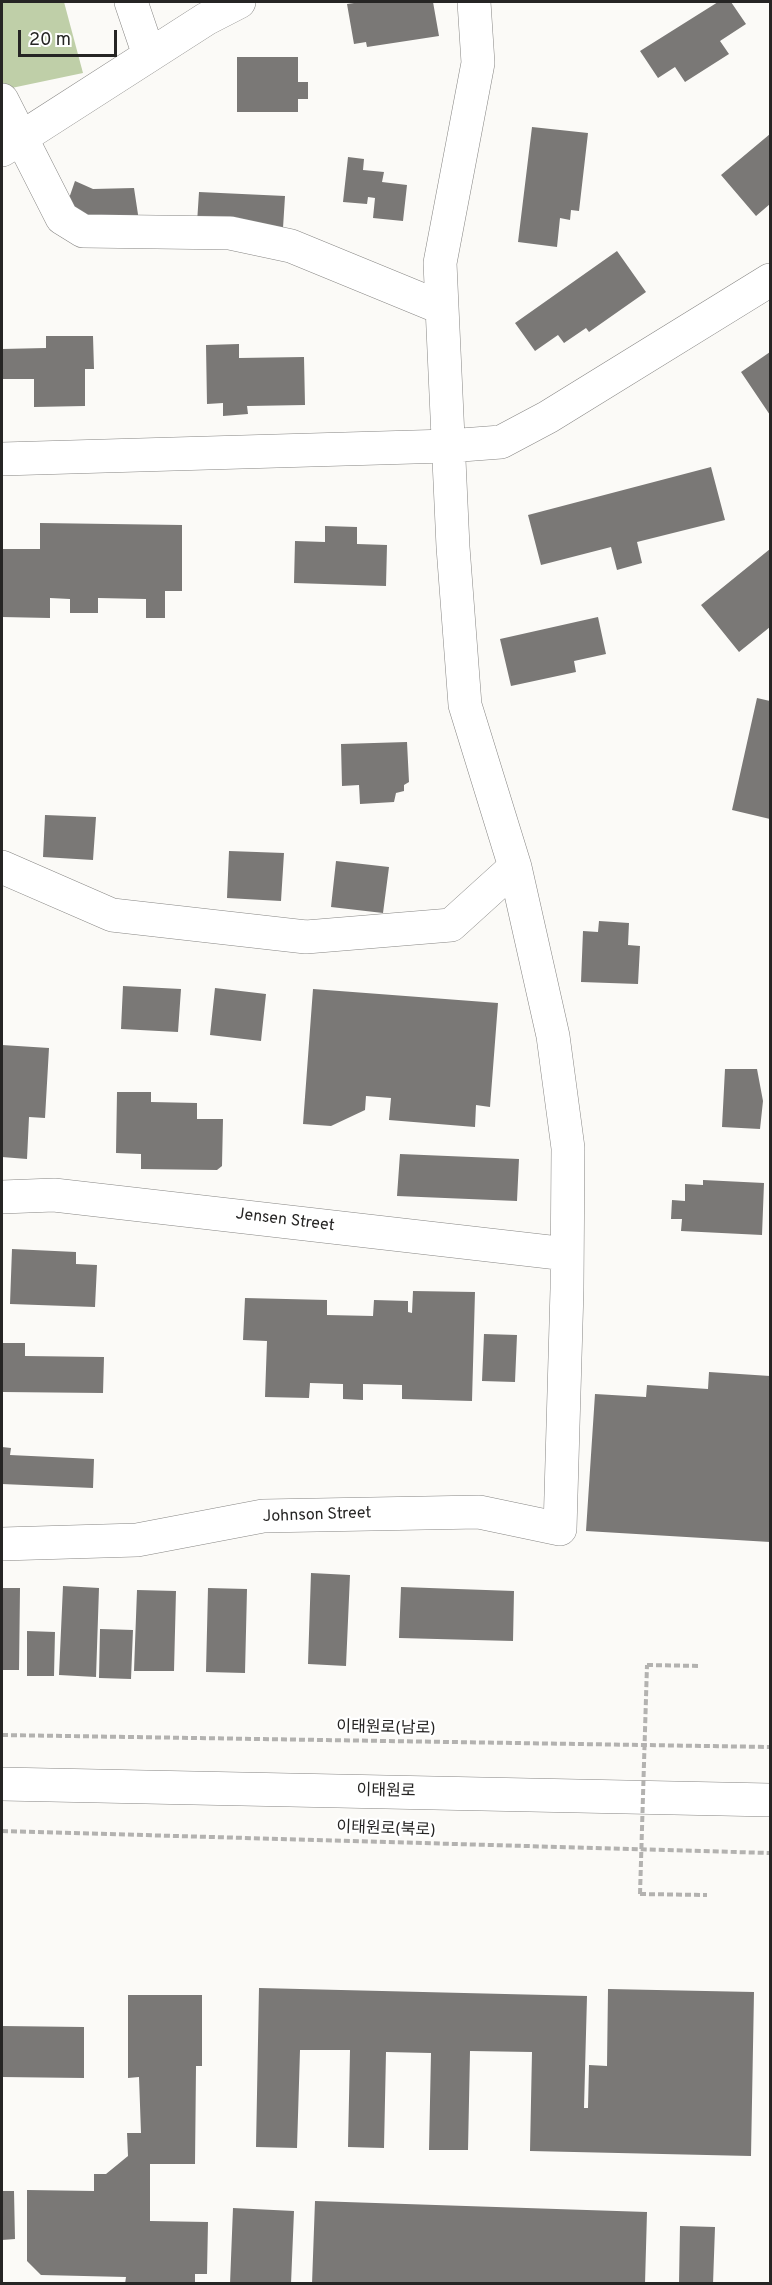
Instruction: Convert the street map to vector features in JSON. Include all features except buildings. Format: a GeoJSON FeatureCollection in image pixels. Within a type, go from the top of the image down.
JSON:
{"type":"FeatureCollection","features":[{"type":"Feature","properties":{"kind":"main road"},"geometry":{"type":"LineString","coordinates":[[131,2],[149,56]]}},
{"type":"Feature","properties":{"kind":"main road"},"geometry":{"type":"LineString","coordinates":[[11,144],[206,19],[239,2]]}},
{"type":"Feature","properties":{"kind":"main road"},"geometry":{"type":"LineString","coordinates":[[474,2],[478,63],[440,263],[453,547],[465,705],[515,867],[553,1036],[568,1148],[567,1254]]}},
{"type":"Feature","properties":{"kind":"main road"},"geometry":{"type":"LineString","coordinates":[[2,100],[11,144],[62,218],[83,231],[230,232],[291,246],[442,308]]}},
{"type":"Feature","properties":{"kind":"main road"},"geometry":{"type":"LineString","coordinates":[[2,459],[448,446],[501,442],[548,417],[771,280]]}},
{"type":"Feature","properties":{"kind":"main road"},"geometry":{"type":"LineString","coordinates":[[2,867],[112,915],[306,937],[451,925],[515,867]]}},
{"type":"Feature","properties":{"kind":"main road","name":"Jensen Street"},"geometry":{"type":"LineString","coordinates":[[2,1197],[54,1195],[567,1254]]}},
{"type":"Feature","properties":{"kind":"main road","name":"Johnson Street"},"geometry":{"type":"LineString","coordinates":[[2,1545],[138,1540],[263,1516],[479,1512],[560,1529],[567,1254]]}},
{"type":"Feature","properties":{"kind":"main road","name":"이태원로"},"geometry":{"type":"LineString","coordinates":[[2,1784],[771,1800]]}},
{"type":"Feature","properties":{"kind":"path"},"geometry":{"type":"LineString","coordinates":[[701,1666],[647,1665],[640,1894],[707,1895]]}},
{"type":"Feature","properties":{"kind":"path","name":"이태원로(남로)"},"geometry":{"type":"LineString","coordinates":[[2,1735],[771,1747]]}},
{"type":"Feature","properties":{"kind":"path","name":"이태원로(북로)"},"geometry":{"type":"LineString","coordinates":[[2,1831],[771,1853]]}},
{"type":"Feature","properties":{"kind":"green space"},"geometry":{"type":"Polygon","coordinates":[[[2,2],[64,2],[83,73],[2,90],[2,2]]]}}]}
